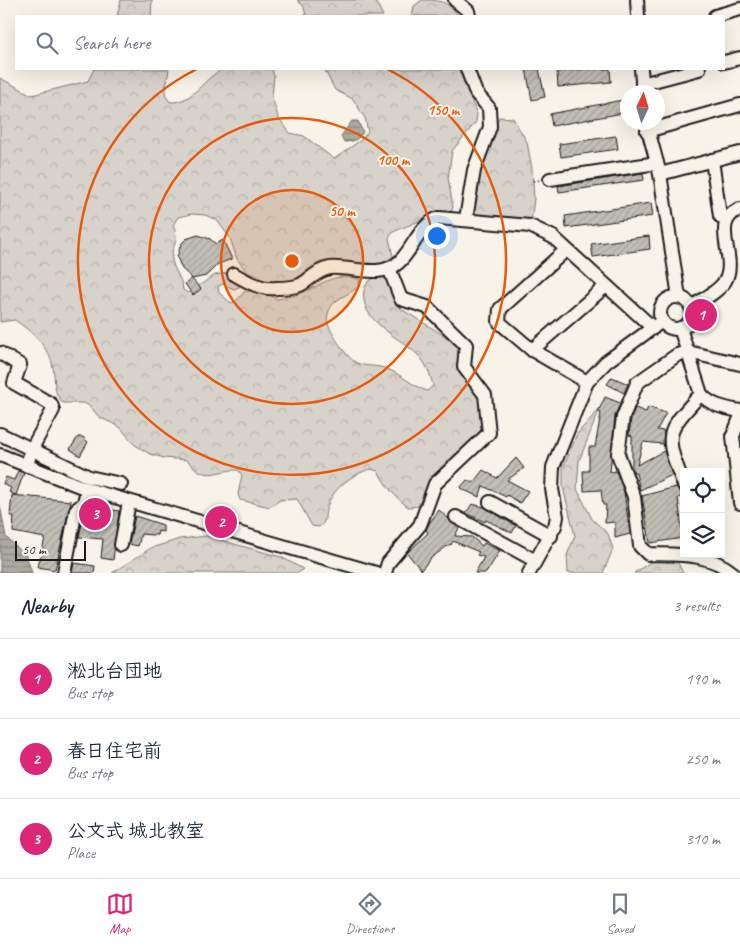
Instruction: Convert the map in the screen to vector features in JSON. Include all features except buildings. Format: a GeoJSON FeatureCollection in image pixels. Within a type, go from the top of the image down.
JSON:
{"type":"FeatureCollection","features":[{"type":"Feature","properties":{"kind":"street"},"geometry":{"type":"LineString","coordinates":[[455,0],[468,11],[468,15]]}},
{"type":"Feature","properties":{"kind":"street"},"geometry":{"type":"LineString","coordinates":[[637,0],[638,15]]}},
{"type":"Feature","properties":{"kind":"street"},"geometry":{"type":"LineString","coordinates":[[719,15],[740,9]]}},
{"type":"Feature","properties":{"kind":"street"},"geometry":{"type":"LineString","coordinates":[[725,62],[740,58]]}},
{"type":"Feature","properties":{"kind":"street"},"geometry":{"type":"LineString","coordinates":[[466,219],[474,170],[490,127],[489,108],[476,93],[467,70]]}},
{"type":"Feature","properties":{"kind":"street"},"geometry":{"type":"LineString","coordinates":[[641,70],[643,85]]}},
{"type":"Feature","properties":{"kind":"street"},"geometry":{"type":"LineString","coordinates":[[652,85],[695,70]]}},
{"type":"Feature","properties":{"kind":"street"},"geometry":{"type":"LineString","coordinates":[[665,123],[740,105]]}},
{"type":"Feature","properties":{"kind":"street"},"geometry":{"type":"LineString","coordinates":[[647,130],[658,169],[679,297]]}},
{"type":"Feature","properties":{"kind":"street"},"geometry":{"type":"LineString","coordinates":[[550,178],[658,169],[712,160],[740,153]]}},
{"type":"Feature","properties":{"kind":"street"},"geometry":{"type":"LineString","coordinates":[[712,160],[720,216],[727,220]]}},
{"type":"Feature","properties":{"kind":"street"},"geometry":{"type":"LineString","coordinates":[[691,307],[719,288],[728,273],[724,228],[727,220],[734,212],[740,209]]}},
{"type":"Feature","properties":{"kind":"street"},"geometry":{"type":"LineString","coordinates":[[234,274],[253,285],[276,289],[299,285],[320,270],[333,268],[375,270],[389,268],[398,263],[433,220],[446,218],[466,219],[530,226],[553,237],[606,286],[657,324],[670,328],[680,328],[689,322],[691,307],[688,303],[679,297],[669,298],[662,306],[657,324],[606,362],[587,382],[553,466],[552,490],[557,517],[551,536],[534,560],[529,573]]}},
{"type":"Feature","properties":{"kind":"street"},"geometry":{"type":"LineString","coordinates":[[566,250],[500,309],[499,322],[532,350],[587,382]]}},
{"type":"Feature","properties":{"kind":"street"},"geometry":{"type":"LineString","coordinates":[[385,573],[388,563],[420,524],[436,484],[489,433],[484,395],[464,367],[466,345],[427,307],[402,300],[389,268]]}},
{"type":"Feature","properties":{"kind":"street"},"geometry":{"type":"LineString","coordinates":[[532,350],[606,286]]}},
{"type":"Feature","properties":{"kind":"street"},"geometry":{"type":"LineString","coordinates":[[680,328],[701,394],[717,406],[740,411]]}},
{"type":"Feature","properties":{"kind":"street"},"geometry":{"type":"LineString","coordinates":[[0,352],[20,364],[14,382],[51,404],[53,410],[32,450],[27,466]]}},
{"type":"Feature","properties":{"kind":"street"},"geometry":{"type":"LineString","coordinates":[[680,555],[648,554],[640,546],[634,497],[618,454],[623,417],[637,383],[677,355],[688,352],[740,364]]}},
{"type":"Feature","properties":{"kind":"street"},"geometry":{"type":"LineString","coordinates":[[680,475],[671,451],[670,436],[676,421],[701,394]]}},
{"type":"Feature","properties":{"kind":"street"},"geometry":{"type":"LineString","coordinates":[[740,418],[733,436],[740,503]]}},
{"type":"Feature","properties":{"kind":"street"},"geometry":{"type":"LineString","coordinates":[[0,434],[89,477],[121,484]]}},
{"type":"Feature","properties":{"kind":"street"},"geometry":{"type":"LineString","coordinates":[[0,455],[87,489],[376,573]]}},
{"type":"Feature","properties":{"kind":"street"},"geometry":{"type":"LineString","coordinates":[[64,573],[76,510],[83,506],[87,489]]}},
{"type":"Feature","properties":{"kind":"street"},"geometry":{"type":"LineString","coordinates":[[121,545],[129,502]]}},
{"type":"Feature","properties":{"kind":"street"},"geometry":{"type":"LineString","coordinates":[[490,502],[551,536]]}},
{"type":"Feature","properties":{"kind":"street"},"geometry":{"type":"LineString","coordinates":[[456,517],[534,560]]}},
{"type":"Feature","properties":{"kind":"street"},"geometry":{"type":"LineString","coordinates":[[707,558],[721,564],[733,573]]}},
{"type":"Feature","properties":{"kind":"green space"},"geometry":{"type":"Polygon","coordinates":[[[121,0],[152,0],[151,15],[117,15],[121,0]]]}},
{"type":"Feature","properties":{"kind":"green space"},"geometry":{"type":"Polygon","coordinates":[[[297,0],[375,0],[382,15],[306,15],[304,7],[297,0]]]}},
{"type":"Feature","properties":{"kind":"green space"},"geometry":{"type":"Polygon","coordinates":[[[422,0],[443,2],[451,7],[457,15],[412,15],[414,6],[422,0]]]}},
{"type":"Feature","properties":{"kind":"green space"},"geometry":{"type":"Polygon","coordinates":[[[94,70],[169,70],[165,95],[170,102],[179,101],[193,94],[217,72],[222,70],[272,70],[274,76],[272,97],[278,117],[290,133],[304,136],[334,159],[361,140],[368,132],[365,118],[353,99],[335,90],[325,70],[459,70],[477,114],[476,122],[452,151],[448,178],[453,208],[451,211],[440,212],[393,232],[389,238],[393,256],[382,264],[360,265],[293,284],[268,282],[247,272],[237,259],[230,238],[217,220],[205,215],[192,214],[178,217],[173,225],[176,240],[172,251],[172,260],[183,290],[188,293],[215,275],[228,273],[239,282],[239,287],[234,289],[222,284],[218,287],[219,293],[231,303],[236,301],[245,291],[262,291],[277,299],[301,293],[337,278],[351,277],[359,279],[360,285],[335,302],[329,311],[327,318],[329,327],[336,339],[353,361],[387,369],[427,391],[433,386],[428,369],[421,358],[374,320],[364,301],[364,290],[367,284],[372,279],[385,276],[391,283],[401,309],[458,344],[478,392],[483,422],[481,434],[419,506],[408,507],[391,491],[378,471],[371,469],[343,483],[332,495],[322,525],[319,527],[312,526],[297,499],[280,500],[270,507],[240,500],[238,494],[242,475],[238,470],[211,474],[205,473],[194,467],[187,460],[164,458],[150,454],[135,445],[120,427],[99,417],[91,407],[84,403],[63,403],[57,395],[51,360],[43,346],[33,334],[15,320],[0,322],[0,78],[32,95],[88,81],[94,70]]]}},
{"type":"Feature","properties":{"kind":"green space"},"geometry":{"type":"Polygon","coordinates":[[[499,117],[513,118],[527,142],[532,169],[534,199],[531,222],[475,215],[473,212],[482,166],[499,117]]]}},
{"type":"Feature","properties":{"kind":"green space"},"geometry":{"type":"Polygon","coordinates":[[[600,408],[579,461],[577,489],[592,519],[608,534],[613,549],[603,573],[568,573],[567,555],[575,536],[563,487],[563,468],[577,434],[600,408]]]}},
{"type":"Feature","properties":{"kind":"green space"},"geometry":{"type":"Polygon","coordinates":[[[206,536],[281,557],[303,569],[298,573],[112,573],[151,548],[180,539],[206,536]]]}},
{"type":"Feature","properties":{"kind":"green space"},"geometry":{"type":"Polygon","coordinates":[[[654,560],[677,561],[683,573],[634,573],[654,560]]]}},
{"type":"Feature","properties":{"kind":"shaded area"},"geometry":{"type":"Polygon","coordinates":[[[352,121],[358,121],[363,132],[355,140],[344,142],[341,136],[352,121]]]}},
{"type":"Feature","properties":{"kind":"shaded area"},"geometry":{"type":"Polygon","coordinates":[[[0,505],[6,537],[26,555],[32,573],[0,573],[0,505]]]}},
{"type":"Feature","properties":{"kind":"place","name":"淞北台団地"},"geometry":{"type":"Point","coordinates":[701,315]}},
{"type":"Feature","properties":{"kind":"place","name":"公文式 城北教室"},"geometry":{"type":"Point","coordinates":[95,514]}},
{"type":"Feature","properties":{"kind":"place","name":"春日住宅前"},"geometry":{"type":"Point","coordinates":[221,522]}}]}
